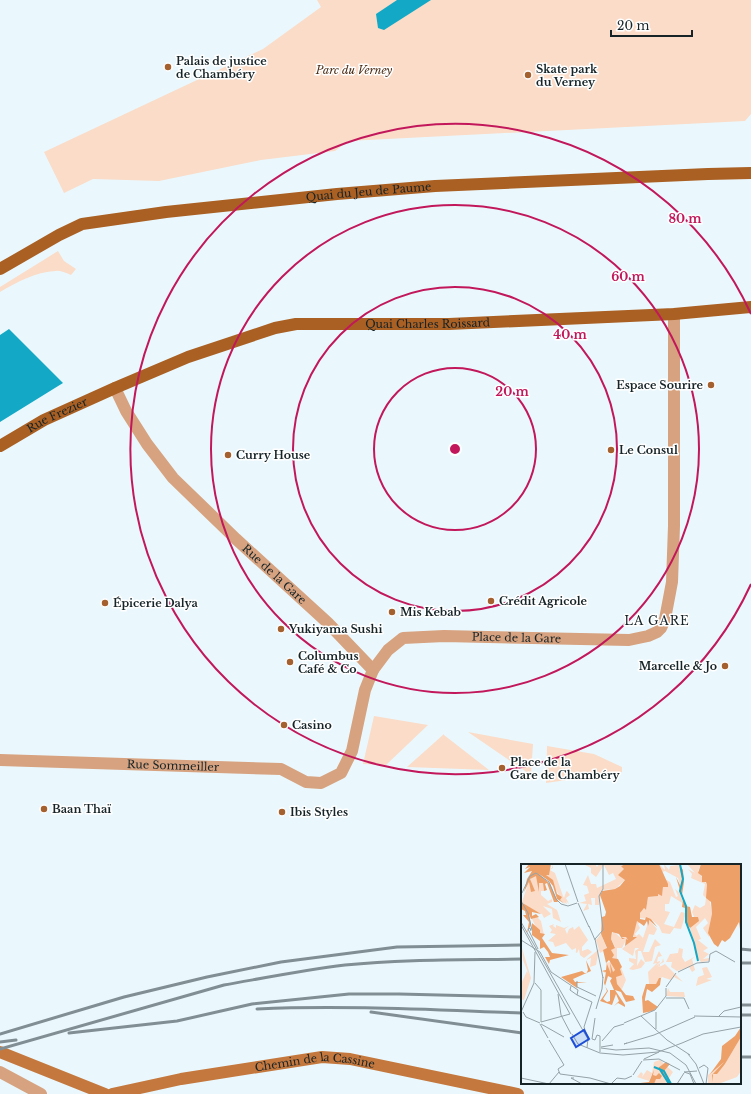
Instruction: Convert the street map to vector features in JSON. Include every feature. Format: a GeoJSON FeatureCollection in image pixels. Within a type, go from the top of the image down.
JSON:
{"type":"FeatureCollection","features":[{"type":"Feature","properties":{"kind":"main road","name":"Quai du Jeu de Paume"},"geometry":{"type":"LineString","coordinates":[[0,269],[75,226],[166,212],[337,194],[435,186],[751,173]]}},
{"type":"Feature","properties":{"kind":"main road","name":"Quai Charles Roissard"},"geometry":{"type":"LineString","coordinates":[[115,388],[188,357],[275,328],[296,324],[449,324],[674,314],[751,307]]}},
{"type":"Feature","properties":{"kind":"main road","name":"Rue Frezier"},"geometry":{"type":"LineString","coordinates":[[0,446],[44,420],[115,388]]}},
{"type":"Feature","properties":{"kind":"main road"},"geometry":{"type":"LineString","coordinates":[[0,1052],[105,1094]]}},
{"type":"Feature","properties":{"kind":"main road","name":"Chemin de la Cassine"},"geometry":{"type":"LineString","coordinates":[[112,1094],[181,1079],[322,1057],[350,1059],[518,1094]]}},
{"type":"Feature","properties":{"kind":"street","name":"Place de la Gare"},"geometry":{"type":"LineString","coordinates":[[373,670],[388,650],[403,638],[444,636],[629,640],[648,636],[657,632],[661,628],[665,619],[672,582],[674,534],[674,314]]}},
{"type":"Feature","properties":{"kind":"street","name":"Rue de la Gare"},"geometry":{"type":"LineString","coordinates":[[115,388],[126,411],[147,444],[173,478],[236,539],[328,623],[373,670]]}},
{"type":"Feature","properties":{"kind":"street","name":"Rue Sommeiller"},"geometry":{"type":"LineString","coordinates":[[0,760],[281,769],[306,782],[321,783],[341,773],[352,751],[365,690],[373,670]]}},
{"type":"Feature","properties":{"kind":"street"},"geometry":{"type":"LineString","coordinates":[[0,1072],[41,1094]]}},
{"type":"Feature","properties":{"kind":"green space","name":"Parc du Verney"},"geometry":{"type":"Polygon","coordinates":[[[317,0],[751,0],[751,114],[745,121],[348,141],[335,151],[261,160],[159,181],[93,179],[64,193],[44,152],[263,49],[321,7],[317,0]]]}},
{"type":"Feature","properties":{"kind":"green space"},"geometry":{"type":"Polygon","coordinates":[[[58,251],[64,261],[76,269],[71,275],[58,271],[41,273],[20,281],[0,292],[0,287],[58,251]]]}},
{"type":"Feature","properties":{"kind":"green space"},"geometry":{"type":"Polygon","coordinates":[[[374,716],[428,725],[386,765],[363,764],[374,716]]]}},
{"type":"Feature","properties":{"kind":"green space"},"geometry":{"type":"Polygon","coordinates":[[[468,732],[533,744],[531,775],[468,732]]]}},
{"type":"Feature","properties":{"kind":"green space"},"geometry":{"type":"Polygon","coordinates":[[[444,735],[489,770],[407,767],[444,735]]]}},
{"type":"Feature","properties":{"kind":"green space"},"geometry":{"type":"Polygon","coordinates":[[[547,746],[594,754],[622,767],[622,772],[546,783],[547,746]]]}},
{"type":"Feature","properties":{"kind":"water"},"geometry":{"type":"Polygon","coordinates":[[[397,0],[431,0],[384,30],[378,28],[376,14],[397,0]]]}},
{"type":"Feature","properties":{"kind":"water"},"geometry":{"type":"Polygon","coordinates":[[[9,329],[63,383],[0,422],[0,335],[9,329]]]}},
{"type":"Feature","properties":{"kind":"railway"},"geometry":{"type":"LineString","coordinates":[[0,1034],[124,997],[207,977],[281,962],[397,947],[521,945]]}},
{"type":"Feature","properties":{"kind":"railway"},"geometry":{"type":"LineString","coordinates":[[741,949],[751,950]]}},
{"type":"Feature","properties":{"kind":"railway"},"geometry":{"type":"LineString","coordinates":[[0,1049],[224,985],[284,974],[367,963],[433,960],[521,959]]}},
{"type":"Feature","properties":{"kind":"railway"},"geometry":{"type":"LineString","coordinates":[[741,963],[751,963]]}},
{"type":"Feature","properties":{"kind":"railway"},"geometry":{"type":"LineString","coordinates":[[69,1033],[177,1021],[252,1004],[349,994],[521,997]]}},
{"type":"Feature","properties":{"kind":"railway"},"geometry":{"type":"LineString","coordinates":[[741,1005],[751,1005]]}},
{"type":"Feature","properties":{"kind":"railway"},"geometry":{"type":"LineString","coordinates":[[257,1009],[423,1009],[521,1013]]}},
{"type":"Feature","properties":{"kind":"railway"},"geometry":{"type":"LineString","coordinates":[[371,1012],[521,1033]]}},
{"type":"Feature","properties":{"kind":"railway"},"geometry":{"type":"LineString","coordinates":[[741,1015],[751,1015]]}},
{"type":"Feature","properties":{"kind":"railway"},"geometry":{"type":"LineString","coordinates":[[0,1042],[16,1040]]}},
{"type":"Feature","properties":{"kind":"railway"},"geometry":{"type":"LineString","coordinates":[[741,1057],[751,1057]]}},
{"type":"Feature","properties":{"kind":"place","name":"Palais de justice de Chambéry"},"geometry":{"type":"Point","coordinates":[168,67]}},
{"type":"Feature","properties":{"kind":"place","name":"Skate park du Verney"},"geometry":{"type":"Point","coordinates":[528,75]}},
{"type":"Feature","properties":{"kind":"place","name":"Espace Sourire"},"geometry":{"type":"Point","coordinates":[711,385]}},
{"type":"Feature","properties":{"kind":"place","name":"Le Consul"},"geometry":{"type":"Point","coordinates":[611,450]}},
{"type":"Feature","properties":{"kind":"place","name":"Curry House"},"geometry":{"type":"Point","coordinates":[228,455]}},
{"type":"Feature","properties":{"kind":"place","name":"Crédit Agricole"},"geometry":{"type":"Point","coordinates":[491,601]}},
{"type":"Feature","properties":{"kind":"place","name":"Épicerie Dalya"},"geometry":{"type":"Point","coordinates":[105,603]}},
{"type":"Feature","properties":{"kind":"place","name":"Mis Kebab"},"geometry":{"type":"Point","coordinates":[392,612]}},
{"type":"Feature","properties":{"kind":"place","name":"Yukiyama Sushi"},"geometry":{"type":"Point","coordinates":[281,629]}},
{"type":"Feature","properties":{"kind":"place","name":"Columbus Café & Co"},"geometry":{"type":"Point","coordinates":[290,662]}},
{"type":"Feature","properties":{"kind":"place","name":"Marcelle & Jo"},"geometry":{"type":"Point","coordinates":[725,666]}},
{"type":"Feature","properties":{"kind":"place","name":"Casino"},"geometry":{"type":"Point","coordinates":[284,725]}},
{"type":"Feature","properties":{"kind":"place","name":"Place de la Gare de Chambéry"},"geometry":{"type":"Point","coordinates":[502,768]}},
{"type":"Feature","properties":{"kind":"place","name":"Baan Thaï"},"geometry":{"type":"Point","coordinates":[44,809]}},
{"type":"Feature","properties":{"kind":"place","name":"Ibis Styles"},"geometry":{"type":"Point","coordinates":[282,812]}},
{"type":"Feature","properties":{"kind":"district","name":"LA GARE"},"geometry":{"type":"Point","coordinates":[657,621]}}]}
